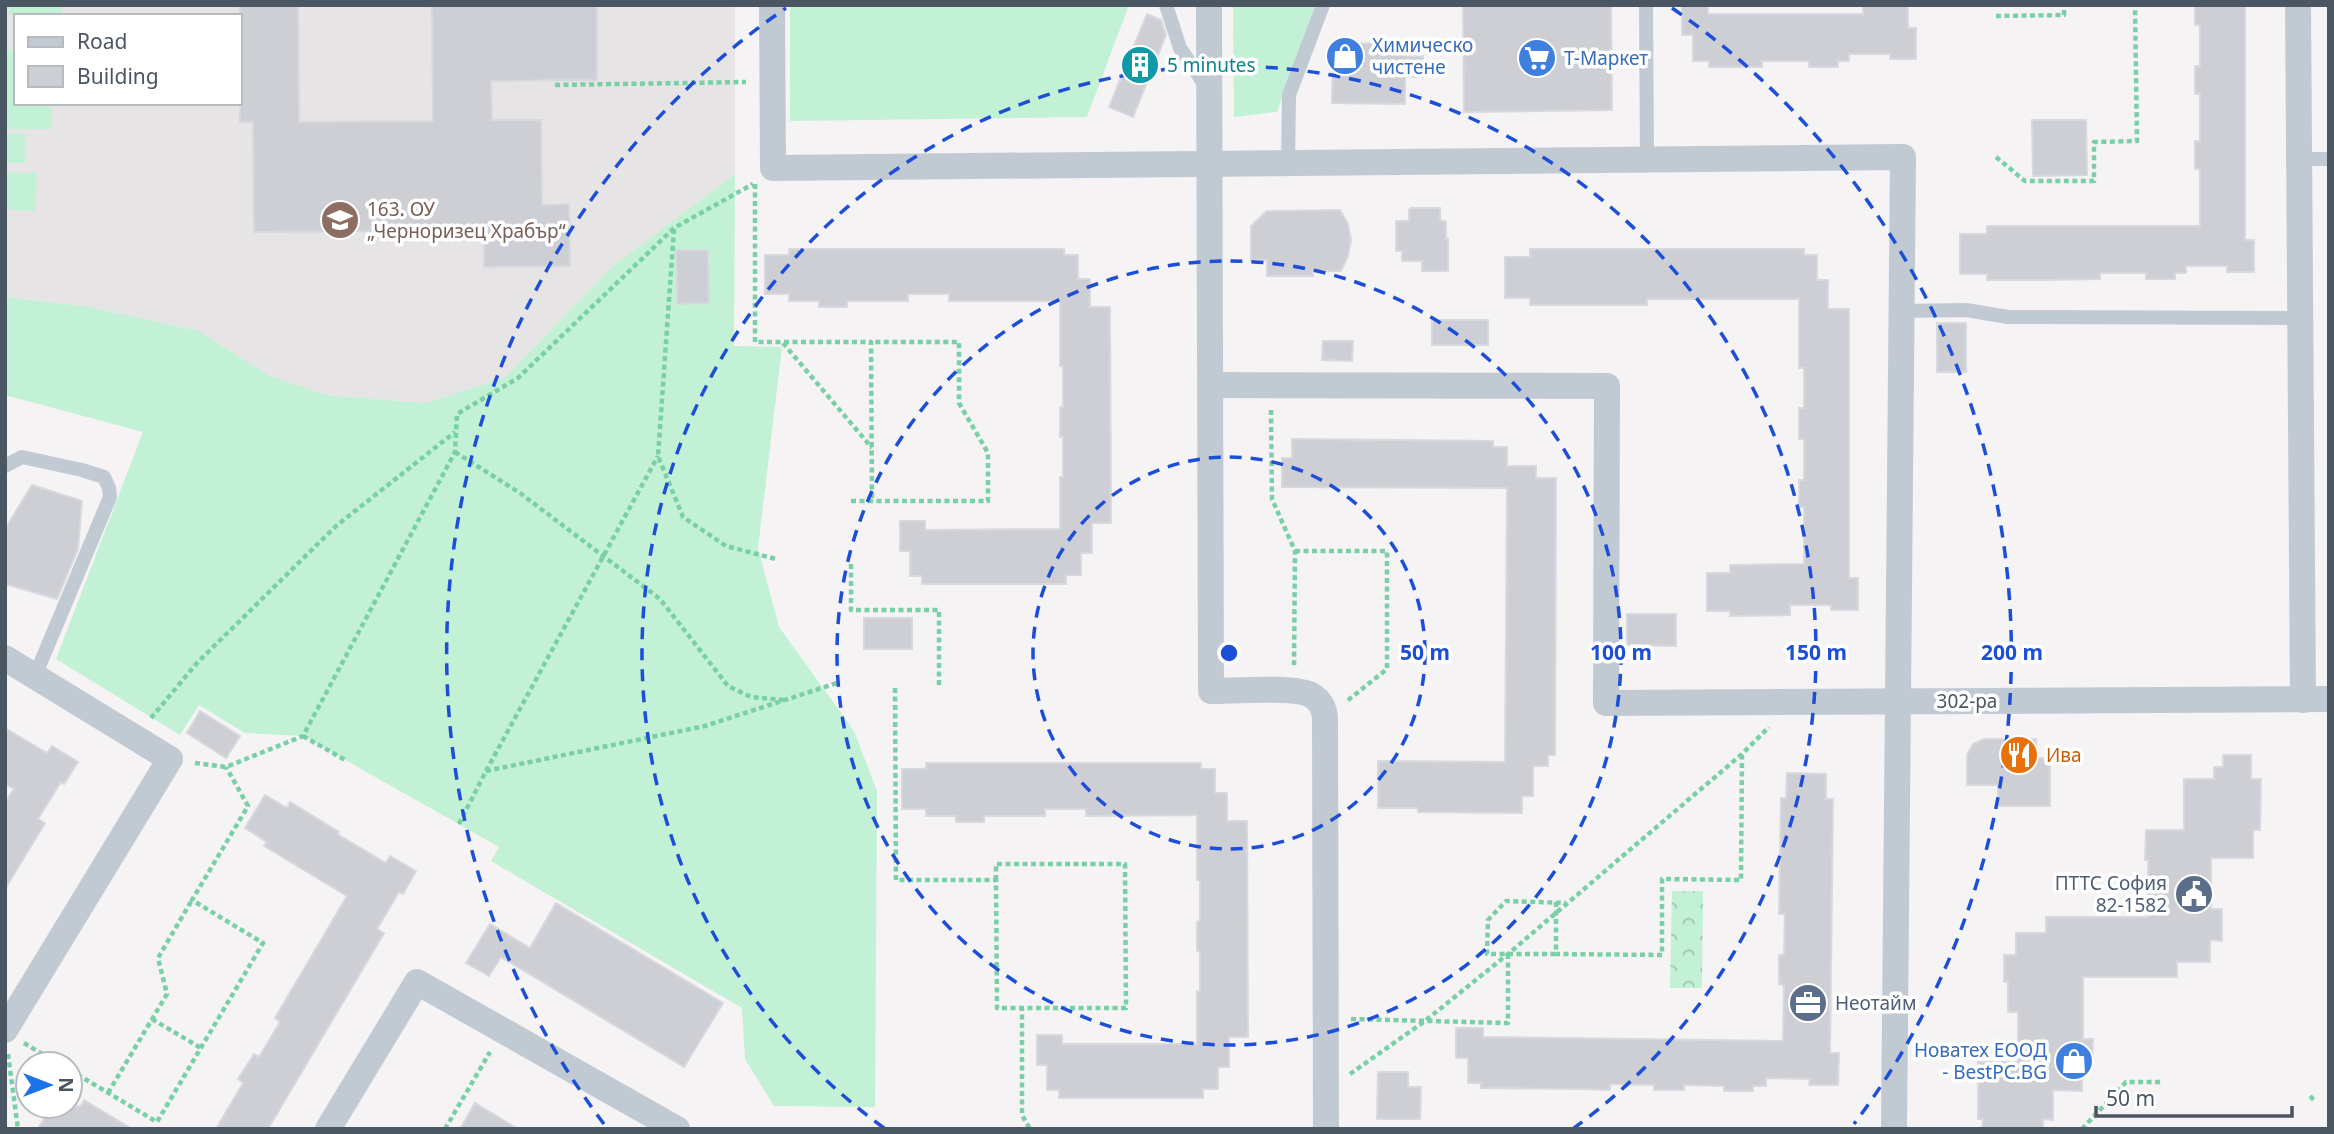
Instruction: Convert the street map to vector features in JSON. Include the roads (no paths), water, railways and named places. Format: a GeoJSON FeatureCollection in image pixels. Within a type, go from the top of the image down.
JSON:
{"type":"FeatureCollection","features":[{"type":"Feature","properties":{"kind":"street"},"geometry":{"type":"LineString","coordinates":[[772,5],[773,82],[764,175],[1210,164],[1903,157],[1894,1129]]}},
{"type":"Feature","properties":{"kind":"street"},"geometry":{"type":"LineString","coordinates":[[1209,5],[1212,691],[1303,692],[1319,701],[1324,708],[1326,1129]]}},
{"type":"Feature","properties":{"kind":"street"},"geometry":{"type":"LineString","coordinates":[[2298,5],[2300,318],[2316,699]]}},
{"type":"Feature","properties":{"kind":"street","name":"302-ра"},"geometry":{"type":"LineString","coordinates":[[1211,385],[1607,386],[1606,704],[2316,699]]}},
{"type":"Feature","properties":{"kind":"street"},"geometry":{"type":"LineString","coordinates":[[5,658],[170,759],[9,1039]]}},
{"type":"Feature","properties":{"kind":"street"},"geometry":{"type":"LineString","coordinates":[[328,1129],[417,982],[677,1129]]}},
{"type":"Feature","properties":{"kind":"lane"},"geometry":{"type":"LineString","coordinates":[[1166,5],[1180,48],[1209,92]]}},
{"type":"Feature","properties":{"kind":"lane"},"geometry":{"type":"LineString","coordinates":[[1288,164],[1289,95],[1323,5]]}},
{"type":"Feature","properties":{"kind":"lane"},"geometry":{"type":"LineString","coordinates":[[1646,5],[1647,160]]}},
{"type":"Feature","properties":{"kind":"lane"},"geometry":{"type":"LineString","coordinates":[[2299,159],[2329,159]]}},
{"type":"Feature","properties":{"kind":"lane"},"geometry":{"type":"LineString","coordinates":[[1902,311],[1966,310],[2008,317],[2300,318]]}},
{"type":"Feature","properties":{"kind":"lane"},"geometry":{"type":"LineString","coordinates":[[5,466],[22,457],[104,477],[109,488],[110,497],[36,676]]}},
{"type":"Feature","properties":{"kind":"place","name":"Химическо чистене"},"geometry":{"type":"Point","coordinates":[1345,56]}},
{"type":"Feature","properties":{"kind":"place","name":"Т-Маркет"},"geometry":{"type":"Point","coordinates":[1537,58]}},
{"type":"Feature","properties":{"kind":"place","name":"5 minutes"},"geometry":{"type":"Point","coordinates":[1140,65]}},
{"type":"Feature","properties":{"kind":"place","name":"163. ОУ „Черноризец Храбър“"},"geometry":{"type":"Point","coordinates":[340,220]}},
{"type":"Feature","properties":{"kind":"place","name":"Ива"},"geometry":{"type":"Point","coordinates":[2019,755]}},
{"type":"Feature","properties":{"kind":"place","name":"ПТТС София 82-1582"},"geometry":{"type":"Point","coordinates":[2194,894]}},
{"type":"Feature","properties":{"kind":"place","name":"Неотайм"},"geometry":{"type":"Point","coordinates":[1808,1003]}},
{"type":"Feature","properties":{"kind":"place","name":"Новатех ЕООД - BestPC.BG"},"geometry":{"type":"Point","coordinates":[2074,1061]}}]}
